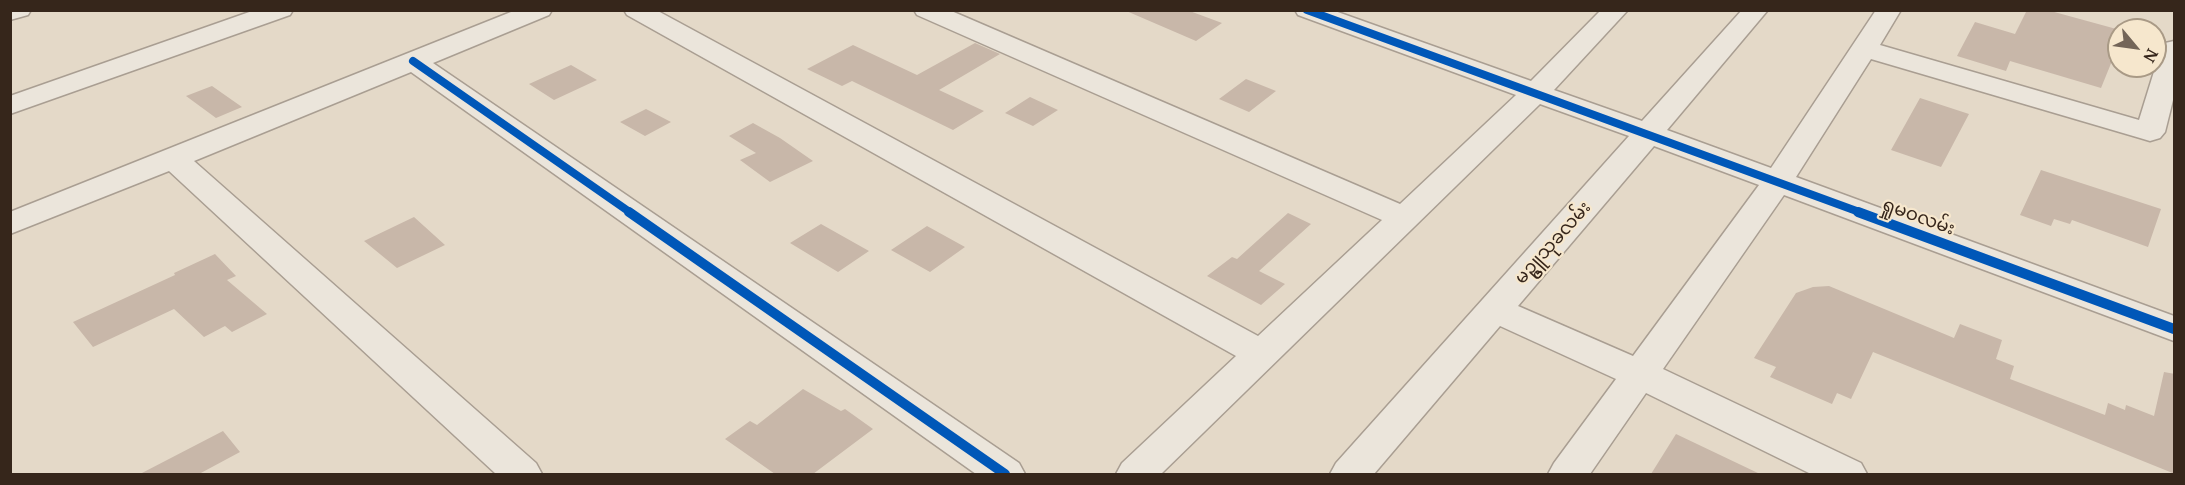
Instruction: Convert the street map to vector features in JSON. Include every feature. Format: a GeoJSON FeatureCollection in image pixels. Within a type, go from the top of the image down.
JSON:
{"type":"FeatureCollection","features":[{"type":"Feature","properties":{"kind":"street"},"geometry":{"type":"LineString","coordinates":[[10,13],[19,10]]}},
{"type":"Feature","properties":{"kind":"street"},"geometry":{"type":"LineString","coordinates":[[10,106],[281,10]]}},
{"type":"Feature","properties":{"kind":"street"},"geometry":{"type":"LineString","coordinates":[[10,224],[540,10]]}},
{"type":"Feature","properties":{"kind":"street"},"geometry":{"type":"LineString","coordinates":[[636,10],[1262,354]]}},
{"type":"Feature","properties":{"kind":"street"},"geometry":{"type":"LineString","coordinates":[[926,10],[1403,217]]}},
{"type":"Feature","properties":{"kind":"street","name":"ရှုမဝလမ်း"},"geometry":{"type":"LineString","coordinates":[[1307,10],[1650,134],[2175,329]]}},
{"type":"Feature","properties":{"kind":"street"},"geometry":{"type":"LineString","coordinates":[[1136,474],[1535,93],[1616,10]]}},
{"type":"Feature","properties":{"kind":"street","name":"မဥ္ဇူသုခလမ်း"},"geometry":{"type":"LineString","coordinates":[[1350,474],[1650,134],[1756,10]]}},
{"type":"Feature","properties":{"kind":"street"},"geometry":{"type":"LineString","coordinates":[[1568,474],[1777,182],[1889,10]]}},
{"type":"Feature","properties":{"kind":"street"},"geometry":{"type":"LineString","coordinates":[[1863,48],[2162,135],[2175,49]]}},
{"type":"Feature","properties":{"kind":"street"},"geometry":{"type":"LineString","coordinates":[[414,61],[1005,474]]}},
{"type":"Feature","properties":{"kind":"street"},"geometry":{"type":"LineString","coordinates":[[173,158],[522,474]]}},
{"type":"Feature","properties":{"kind":"street"},"geometry":{"type":"LineString","coordinates":[[1494,309],[1639,374],[1847,474]]}},
{"type":"Feature","properties":{"kind":"building"},"geometry":{"type":"Polygon","coordinates":[[[1124,10],[1187,10],[1222,23],[1196,41],[1124,10]]]}},
{"type":"Feature","properties":{"kind":"building"},"geometry":{"type":"Polygon","coordinates":[[[2027,10],[2047,10],[2107,26],[2107,73],[2101,88],[2010,61],[2006,71],[1957,56],[1975,22],[2015,34],[2027,10]]]}},
{"type":"Feature","properties":{"kind":"building"},"geometry":{"type":"Polygon","coordinates":[[[975,43],[1000,54],[939,90],[984,111],[953,130],[852,81],[842,86],[807,69],[853,45],[917,75],[975,43]]]}},
{"type":"Feature","properties":{"kind":"building"},"geometry":{"type":"Polygon","coordinates":[[[571,65],[597,80],[554,100],[529,84],[571,65]]]}},
{"type":"Feature","properties":{"kind":"building"},"geometry":{"type":"Polygon","coordinates":[[[1246,79],[1276,91],[1249,112],[1219,99],[1246,79]]]}},
{"type":"Feature","properties":{"kind":"building"},"geometry":{"type":"Polygon","coordinates":[[[212,86],[242,107],[216,118],[186,96],[212,86]]]}},
{"type":"Feature","properties":{"kind":"building"},"geometry":{"type":"Polygon","coordinates":[[[1030,97],[1058,110],[1033,126],[1005,113],[1030,97]]]}},
{"type":"Feature","properties":{"kind":"building"},"geometry":{"type":"Polygon","coordinates":[[[1920,98],[1969,114],[1941,167],[1891,150],[1920,98]]]}},
{"type":"Feature","properties":{"kind":"building"},"geometry":{"type":"Polygon","coordinates":[[[646,109],[671,122],[645,136],[620,122],[646,109]]]}},
{"type":"Feature","properties":{"kind":"building"},"geometry":{"type":"Polygon","coordinates":[[[753,123],[813,161],[770,182],[740,160],[756,153],[729,136],[753,123]]]}},
{"type":"Feature","properties":{"kind":"building"},"geometry":{"type":"Polygon","coordinates":[[[2041,170],[2161,209],[2148,247],[2072,220],[2070,224],[2054,219],[2051,226],[2020,215],[2041,170]]]}},
{"type":"Feature","properties":{"kind":"building"},"geometry":{"type":"Polygon","coordinates":[[[1288,213],[1311,224],[1259,271],[1285,284],[1261,305],[1207,276],[1232,257],[1237,259],[1288,213]]]}},
{"type":"Feature","properties":{"kind":"building"},"geometry":{"type":"Polygon","coordinates":[[[414,217],[445,245],[397,268],[364,241],[414,217]]]}},
{"type":"Feature","properties":{"kind":"building"},"geometry":{"type":"Polygon","coordinates":[[[821,224],[869,251],[838,272],[790,243],[821,224]]]}},
{"type":"Feature","properties":{"kind":"building"},"geometry":{"type":"Polygon","coordinates":[[[927,226],[965,247],[930,272],[891,250],[927,226]]]}},
{"type":"Feature","properties":{"kind":"building"},"geometry":{"type":"Polygon","coordinates":[[[215,254],[236,276],[227,280],[267,314],[232,332],[225,326],[204,337],[174,309],[93,347],[73,322],[175,275],[174,273],[215,254]]]}},
{"type":"Feature","properties":{"kind":"building"},"geometry":{"type":"Polygon","coordinates":[[[1829,286],[1954,338],[1960,324],[2002,340],[1996,359],[2014,366],[2010,379],[2105,415],[2108,403],[2125,410],[2126,405],[2154,416],[2164,372],[2175,374],[2175,474],[1873,352],[1851,399],[1837,393],[1832,404],[1770,377],[1776,367],[1754,358],[1796,293],[1813,287],[1829,286]]]}},
{"type":"Feature","properties":{"kind":"building"},"geometry":{"type":"Polygon","coordinates":[[[803,389],[841,411],[845,409],[873,429],[813,474],[775,474],[725,439],[750,421],[757,425],[803,389]]]}},
{"type":"Feature","properties":{"kind":"building"},"geometry":{"type":"Polygon","coordinates":[[[223,431],[240,452],[199,474],[140,474],[223,431]]]}},
{"type":"Feature","properties":{"kind":"building"},"geometry":{"type":"Polygon","coordinates":[[[1676,434],[1760,474],[1651,474],[1676,434]]]}},
{"type":"Feature","properties":{"kind":"cycle path"},"geometry":{"type":"LineString","coordinates":[[1307,10],[1650,134],[2174,329]]}},
{"type":"Feature","properties":{"kind":"cycle path"},"geometry":{"type":"LineString","coordinates":[[413,61],[1005,474]]}}]}
